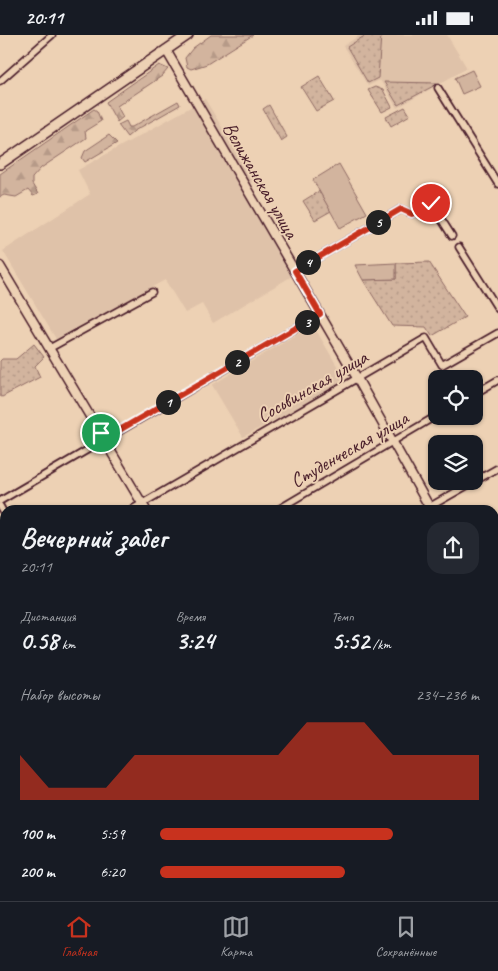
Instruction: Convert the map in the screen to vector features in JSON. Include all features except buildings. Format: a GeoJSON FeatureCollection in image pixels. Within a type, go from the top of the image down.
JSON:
{"type":"FeatureCollection","features":[{"type":"Feature","properties":{"kind":"main road"},"geometry":{"type":"LineString","coordinates":[[0,164],[188,35]]}},
{"type":"Feature","properties":{"kind":"street"},"geometry":{"type":"LineString","coordinates":[[0,81],[52,35]]}},
{"type":"Feature","properties":{"kind":"street","name":"Велижанская улица"},"geometry":{"type":"LineString","coordinates":[[166,50],[393,441],[426,505]]}},
{"type":"Feature","properties":{"kind":"street"},"geometry":{"type":"LineString","coordinates":[[438,88],[498,184]]}},
{"type":"Feature","properties":{"kind":"street"},"geometry":{"type":"LineString","coordinates":[[295,271],[401,209],[412,214],[431,203],[452,236]]}},
{"type":"Feature","properties":{"kind":"street"},"geometry":{"type":"LineString","coordinates":[[459,247],[498,309]]}},
{"type":"Feature","properties":{"kind":"street"},"geometry":{"type":"LineString","coordinates":[[0,266],[143,505]]}},
{"type":"Feature","properties":{"kind":"street"},"geometry":{"type":"LineString","coordinates":[[50,348],[152,292]]}},
{"type":"Feature","properties":{"kind":"street"},"geometry":{"type":"LineString","coordinates":[[0,501],[320,314]]}},
{"type":"Feature","properties":{"kind":"street","name":"Сосьвинская улица"},"geometry":{"type":"LineString","coordinates":[[147,505],[426,338],[442,365],[498,333]]}},
{"type":"Feature","properties":{"kind":"street"},"geometry":{"type":"LineString","coordinates":[[483,389],[498,380]]}},
{"type":"Feature","properties":{"kind":"street","name":"Студенческая улица"},"geometry":{"type":"LineString","coordinates":[[285,505],[428,421]]}},
{"type":"Feature","properties":{"kind":"street"},"geometry":{"type":"LineString","coordinates":[[435,505],[498,468]]}},
{"type":"Feature","properties":{"kind":"shaded area"},"geometry":{"type":"Polygon","coordinates":[[[360,35],[447,35],[467,68],[397,108],[380,80],[368,86],[343,46],[360,35]]]}},
{"type":"Feature","properties":{"kind":"shaded area"},"geometry":{"type":"Polygon","coordinates":[[[205,99],[254,181],[249,184],[299,272],[213,323],[202,304],[185,313],[165,280],[56,339],[3,251],[90,194],[78,170],[205,99]]]}},
{"type":"Feature","properties":{"kind":"shaded area"},"geometry":{"type":"Polygon","coordinates":[[[313,325],[346,381],[243,437],[212,385],[313,325]]]}},
{"type":"Feature","properties":{"kind":"green space"},"geometry":{"type":"Polygon","coordinates":[[[211,35],[253,35],[207,64],[191,69],[187,67],[185,58],[193,48],[211,35]]]}},
{"type":"Feature","properties":{"kind":"green space"},"geometry":{"type":"Polygon","coordinates":[[[366,35],[381,35],[378,78],[368,83],[347,47],[366,35]]]}},
{"type":"Feature","properties":{"kind":"green space"},"geometry":{"type":"Polygon","coordinates":[[[159,65],[168,69],[162,76],[117,106],[123,117],[117,122],[106,102],[159,65]]]}},
{"type":"Feature","properties":{"kind":"green space"},"geometry":{"type":"Polygon","coordinates":[[[472,70],[480,86],[462,94],[455,78],[472,70]]]}},
{"type":"Feature","properties":{"kind":"green space"},"geometry":{"type":"Polygon","coordinates":[[[319,76],[334,101],[316,111],[301,87],[319,76]]]}},
{"type":"Feature","properties":{"kind":"green space"},"geometry":{"type":"Polygon","coordinates":[[[384,82],[439,83],[398,105],[384,82]]]}},
{"type":"Feature","properties":{"kind":"green space"},"geometry":{"type":"Polygon","coordinates":[[[375,87],[383,90],[392,107],[382,112],[368,90],[375,87]]]}},
{"type":"Feature","properties":{"kind":"green space"},"geometry":{"type":"Polygon","coordinates":[[[178,101],[180,105],[134,131],[127,137],[118,125],[126,121],[129,127],[132,127],[178,101]]]}},
{"type":"Feature","properties":{"kind":"green space"},"geometry":{"type":"Polygon","coordinates":[[[269,105],[287,137],[281,141],[263,109],[269,105]]]}},
{"type":"Feature","properties":{"kind":"green space"},"geometry":{"type":"Polygon","coordinates":[[[405,107],[410,115],[391,126],[386,117],[405,107]]]}},
{"type":"Feature","properties":{"kind":"green space"},"geometry":{"type":"Polygon","coordinates":[[[94,109],[97,111],[101,121],[85,131],[86,138],[41,168],[32,178],[32,184],[38,194],[33,196],[28,190],[16,197],[4,195],[0,197],[0,174],[94,109]]]}},
{"type":"Feature","properties":{"kind":"green space"},"geometry":{"type":"Polygon","coordinates":[[[109,135],[117,143],[85,162],[82,158],[85,151],[109,135]]]}},
{"type":"Feature","properties":{"kind":"green space"},"geometry":{"type":"Polygon","coordinates":[[[339,164],[367,213],[340,228],[313,180],[339,164]]]}},
{"type":"Feature","properties":{"kind":"green space"},"geometry":{"type":"Polygon","coordinates":[[[319,191],[331,211],[315,220],[303,201],[319,191]]]}},
{"type":"Feature","properties":{"kind":"green space"},"geometry":{"type":"Polygon","coordinates":[[[429,262],[465,317],[432,336],[426,327],[392,326],[363,280],[396,279],[396,263],[429,262]]]}},
{"type":"Feature","properties":{"kind":"green space"},"geometry":{"type":"Polygon","coordinates":[[[396,263],[396,279],[363,280],[355,265],[396,263]]]}},
{"type":"Feature","properties":{"kind":"green space"},"geometry":{"type":"Polygon","coordinates":[[[34,344],[44,357],[35,366],[40,377],[2,397],[0,396],[0,361],[2,359],[16,359],[34,344]]]}},
{"type":"Feature","properties":{"kind":"route"},"geometry":{"type":"LineString","coordinates":[[101,433],[104,439],[320,314],[295,271],[401,209],[412,214],[431,203]]}}]}
